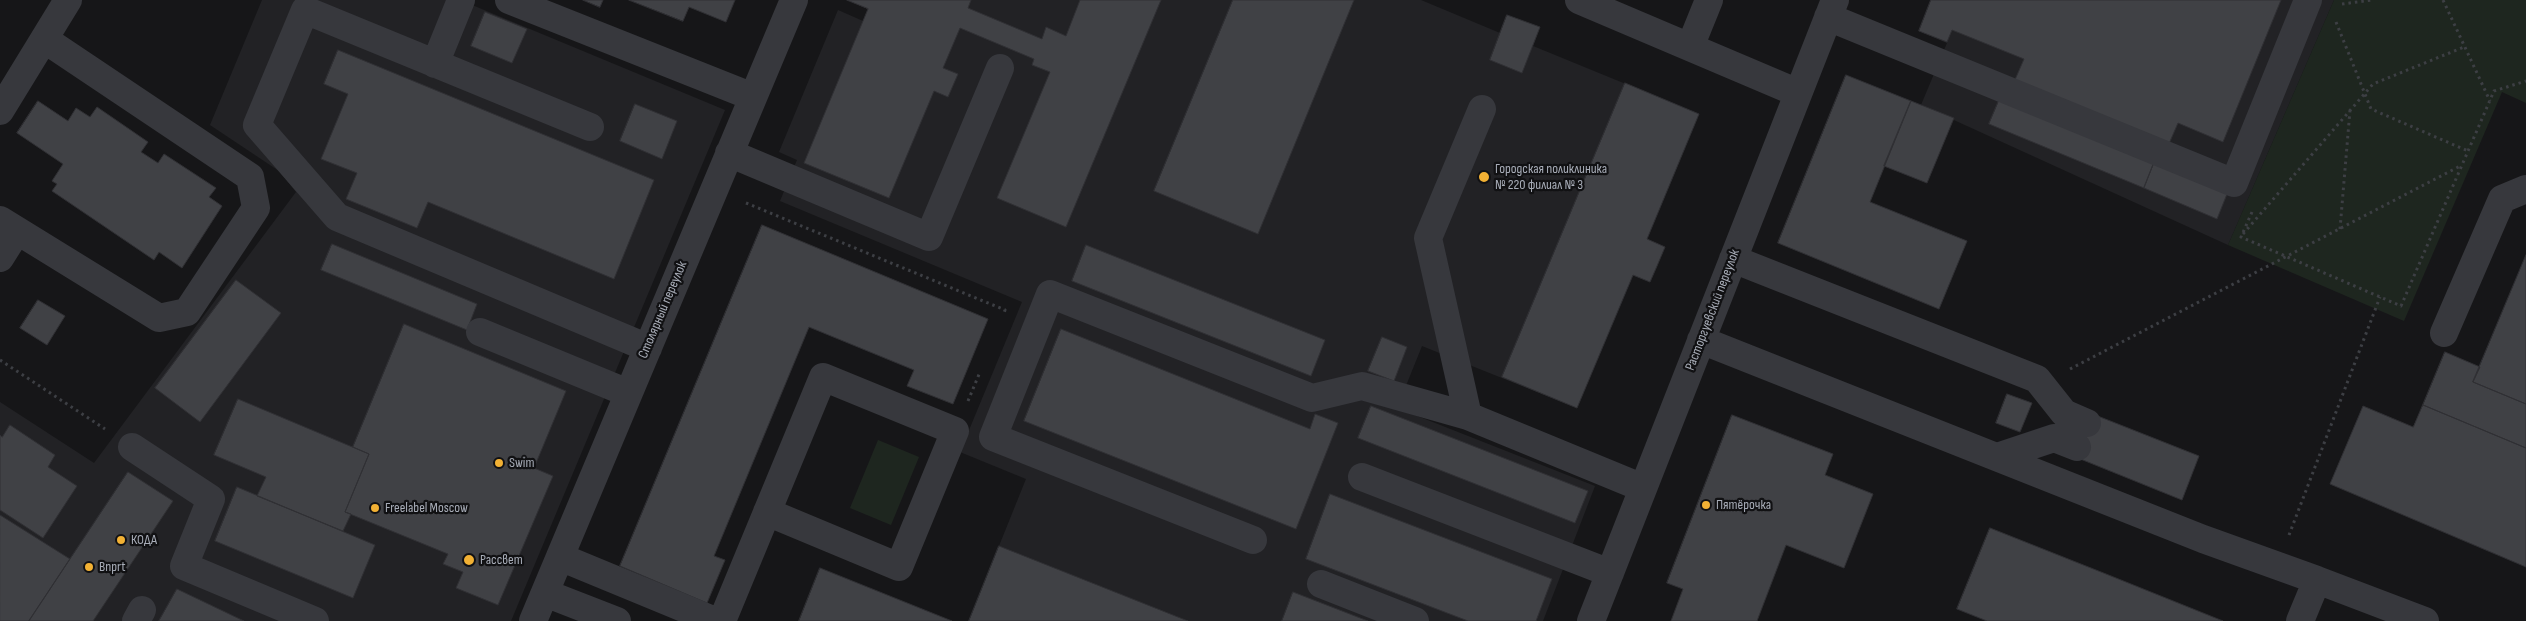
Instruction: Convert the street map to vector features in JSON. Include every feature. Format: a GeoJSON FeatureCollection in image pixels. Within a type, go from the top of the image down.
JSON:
{"type":"FeatureCollection","features":[{"type":"Feature","properties":{"kind":"street"},"geometry":{"type":"LineString","coordinates":[[0,111],[68,0]]}},
{"type":"Feature","properties":{"kind":"street"},"geometry":{"type":"LineString","coordinates":[[435,64],[461,0]]}},
{"type":"Feature","properties":{"kind":"street"},"geometry":{"type":"LineString","coordinates":[[509,0],[753,97]]}},
{"type":"Feature","properties":{"kind":"street","name":"Столярный переулок"},"geometry":{"type":"LineString","coordinates":[[533,621],[794,0]]}},
{"type":"Feature","properties":{"kind":"street"},"geometry":{"type":"LineString","coordinates":[[1579,0],[1798,93]]}},
{"type":"Feature","properties":{"kind":"street"},"geometry":{"type":"LineString","coordinates":[[1690,47],[1709,0]]}},
{"type":"Feature","properties":{"kind":"street"},"geometry":{"type":"LineString","coordinates":[[1831,9],[2234,183],[2308,0]]}},
{"type":"Feature","properties":{"kind":"street","name":"Расторгуевский переулок"},"geometry":{"type":"LineString","coordinates":[[1591,621],[1831,9]]}},
{"type":"Feature","properties":{"kind":"street"},"geometry":{"type":"LineString","coordinates":[[590,127],[305,10],[257,125],[338,217],[648,348]]}},
{"type":"Feature","properties":{"kind":"street"},"geometry":{"type":"LineString","coordinates":[[0,258],[8,226],[159,318],[187,312],[256,208],[250,177],[44,39]]}},
{"type":"Feature","properties":{"kind":"street"},"geometry":{"type":"LineString","coordinates":[[730,154],[929,238],[1000,68]]}},
{"type":"Feature","properties":{"kind":"street"},"geometry":{"type":"LineString","coordinates":[[1468,416],[1428,238],[1482,109]]}},
{"type":"Feature","properties":{"kind":"street"},"geometry":{"type":"LineString","coordinates":[[2444,333],[2502,199],[2526,189]]}},
{"type":"Feature","properties":{"kind":"street"},"geometry":{"type":"LineString","coordinates":[[1733,259],[2037,379],[2070,430],[1997,457]]}},
{"type":"Feature","properties":{"kind":"street"},"geometry":{"type":"LineString","coordinates":[[1253,540],[993,437],[1050,294],[1312,398],[1362,386],[1468,416],[1643,488]]}},
{"type":"Feature","properties":{"kind":"street"},"geometry":{"type":"LineString","coordinates":[[480,332],[628,394]]}},
{"type":"Feature","properties":{"kind":"street"},"geometry":{"type":"LineString","coordinates":[[1701,340],[2202,539],[2425,621]]}},
{"type":"Feature","properties":{"kind":"street"},"geometry":{"type":"LineString","coordinates":[[722,621],[767,512],[823,377],[955,431],[899,567],[767,512]]}},
{"type":"Feature","properties":{"kind":"street"},"geometry":{"type":"LineString","coordinates":[[132,448],[211,499],[184,566],[315,621]]}},
{"type":"Feature","properties":{"kind":"street"},"geometry":{"type":"LineString","coordinates":[[1362,477],[1610,573]]}},
{"type":"Feature","properties":{"kind":"street"},"geometry":{"type":"LineString","coordinates":[[560,557],[715,621]]}},
{"type":"Feature","properties":{"kind":"street"},"geometry":{"type":"LineString","coordinates":[[2300,621],[2317,580]]}},
{"type":"Feature","properties":{"kind":"street"},"geometry":{"type":"LineString","coordinates":[[1320,584],[1415,621]]}},
{"type":"Feature","properties":{"kind":"street"},"geometry":{"type":"LineString","coordinates":[[545,593],[617,621]]}},
{"type":"Feature","properties":{"kind":"path"},"geometry":{"type":"LineString","coordinates":[[2338,12],[2343,2],[2372,0]]}},
{"type":"Feature","properties":{"kind":"path"},"geometry":{"type":"LineString","coordinates":[[2443,0],[2490,101]]}},
{"type":"Feature","properties":{"kind":"path"},"geometry":{"type":"LineString","coordinates":[[2331,29],[2335,20],[2371,109],[2468,151]]}},
{"type":"Feature","properties":{"kind":"path"},"geometry":{"type":"LineString","coordinates":[[2241,237],[2373,84],[2464,47]]}},
{"type":"Feature","properties":{"kind":"path"},"geometry":{"type":"LineString","coordinates":[[2241,237],[2401,306],[2494,91],[2526,81]]}},
{"type":"Feature","properties":{"kind":"path"},"geometry":{"type":"LineString","coordinates":[[2340,229],[2350,110]]}},
{"type":"Feature","properties":{"kind":"path"},"geometry":{"type":"LineString","coordinates":[[2041,384],[2462,165]]}},
{"type":"Feature","properties":{"kind":"path"},"geometry":{"type":"LineString","coordinates":[[746,203],[1005,310],[1002,319]]}},
{"type":"Feature","properties":{"kind":"path"},"geometry":{"type":"LineString","coordinates":[[2241,237],[2253,210]]}},
{"type":"Feature","properties":{"kind":"path"},"geometry":{"type":"LineString","coordinates":[[2277,566],[2380,297]]}},
{"type":"Feature","properties":{"kind":"path"},"geometry":{"type":"LineString","coordinates":[[0,360],[132,448]]}},
{"type":"Feature","properties":{"kind":"path"},"geometry":{"type":"LineString","coordinates":[[955,431],[980,371]]}},
{"type":"Feature","properties":{"kind":"shaded area"},"geometry":{"type":"Polygon","coordinates":[[[262,0],[460,0],[725,110],[511,621],[0,621],[0,402],[94,463],[296,192],[279,171],[210,125],[262,0]]]}},
{"type":"Feature","properties":{"kind":"shaded area"},"geometry":{"type":"Polygon","coordinates":[[[847,0],[1421,0],[1500,33],[1507,15],[1540,27],[1533,46],[1699,114],[1647,239],[1665,247],[1650,282],[1632,275],[1577,408],[1422,346],[1397,408],[1595,486],[1543,621],[1188,621],[999,546],[1026,479],[960,452],[1022,302],[780,201],[797,160],[779,152],[838,10],[863,21],[868,9],[847,0]]]}},
{"type":"Feature","properties":{"kind":"shaded area"},"geometry":{"type":"Polygon","coordinates":[[[1931,0],[2334,0],[2228,245],[1921,105],[1947,43],[1919,31],[1931,0]]]}},
{"type":"Feature","properties":{"kind":"shaded area"},"geometry":{"type":"Polygon","coordinates":[[[2334,0],[2526,0],[2526,103],[2502,92],[2404,321],[2228,245],[2334,0]]]}},
{"type":"Feature","properties":{"kind":"shaded area"},"geometry":{"type":"Polygon","coordinates":[[[878,440],[919,457],[891,525],[850,508],[878,440]]]}},
{"type":"Feature","properties":{"kind":"building"},"geometry":{"type":"Polygon","coordinates":[[[583,0],[603,0],[600,7],[583,0]]]}},
{"type":"Feature","properties":{"kind":"building"},"geometry":{"type":"Polygon","coordinates":[[[629,0],[735,0],[726,22],[689,7],[683,21],[629,0]]]}},
{"type":"Feature","properties":{"kind":"building"},"geometry":{"type":"Polygon","coordinates":[[[847,0],[971,0],[968,8],[1042,39],[1046,27],[1066,36],[1080,0],[1161,0],[1066,227],[997,198],[1050,72],[1032,65],[1034,59],[960,28],[943,68],[958,74],[948,97],[934,91],[889,198],[804,163],[868,9],[847,0]]]}},
{"type":"Feature","properties":{"kind":"building"},"geometry":{"type":"Polygon","coordinates":[[[1233,0],[1354,0],[1258,234],[1154,191],[1233,0]]]}},
{"type":"Feature","properties":{"kind":"building"},"geometry":{"type":"Polygon","coordinates":[[[1931,0],[2281,0],[2223,142],[2178,123],[2168,146],[2014,82],[2024,59],[1952,30],[1947,42],[1919,31],[1931,0]]]}},
{"type":"Feature","properties":{"kind":"building"},"geometry":{"type":"Polygon","coordinates":[[[485,12],[527,29],[512,63],[471,46],[485,12]]]}},
{"type":"Feature","properties":{"kind":"building"},"geometry":{"type":"Polygon","coordinates":[[[1507,15],[1540,27],[1522,73],[1490,60],[1507,15]]]}},
{"type":"Feature","properties":{"kind":"building"},"geometry":{"type":"Polygon","coordinates":[[[338,50],[654,180],[614,279],[428,202],[417,228],[346,199],[357,173],[321,159],[348,94],[324,84],[338,50]]]}},
{"type":"Feature","properties":{"kind":"building"},"geometry":{"type":"Polygon","coordinates":[[[1846,75],[1911,101],[1870,202],[1967,241],[1939,309],[1778,243],[1846,75]]]}},
{"type":"Feature","properties":{"kind":"building"},"geometry":{"type":"Polygon","coordinates":[[[1625,83],[1699,114],[1647,239],[1665,247],[1650,282],[1633,275],[1577,408],[1502,377],[1625,83]]]}},
{"type":"Feature","properties":{"kind":"building"},"geometry":{"type":"Polygon","coordinates":[[[2000,98],[2154,162],[2144,188],[1989,124],[2000,98]]]}},
{"type":"Feature","properties":{"kind":"building"},"geometry":{"type":"Polygon","coordinates":[[[38,101],[68,121],[76,108],[90,117],[97,107],[148,142],[141,152],[158,163],[164,154],[216,188],[209,197],[222,206],[182,268],[159,252],[154,260],[52,191],[57,184],[52,181],[63,164],[17,133],[38,101]]]}},
{"type":"Feature","properties":{"kind":"building"},"geometry":{"type":"Polygon","coordinates":[[[1911,101],[1954,118],[1927,183],[1884,166],[1911,101]]]}},
{"type":"Feature","properties":{"kind":"building"},"geometry":{"type":"Polygon","coordinates":[[[635,104],[677,121],[662,159],[620,141],[635,104]]]}},
{"type":"Feature","properties":{"kind":"building"},"geometry":{"type":"Polygon","coordinates":[[[2154,163],[2227,194],[2217,219],[2144,188],[2154,163]]]}},
{"type":"Feature","properties":{"kind":"building"},"geometry":{"type":"Polygon","coordinates":[[[762,225],[988,319],[953,404],[907,386],[914,370],[809,327],[714,556],[725,560],[707,603],[620,566],[762,225]]]}},
{"type":"Feature","properties":{"kind":"building"},"geometry":{"type":"Polygon","coordinates":[[[332,244],[477,304],[467,330],[321,270],[332,244]]]}},
{"type":"Feature","properties":{"kind":"building"},"geometry":{"type":"Polygon","coordinates":[[[1086,245],[1325,340],[1311,376],[1072,281],[1086,245]]]}},
{"type":"Feature","properties":{"kind":"building"},"geometry":{"type":"Polygon","coordinates":[[[2526,255],[2526,404],[2473,382],[2526,255]]]}},
{"type":"Feature","properties":{"kind":"building"},"geometry":{"type":"Polygon","coordinates":[[[236,280],[281,313],[200,422],[155,388],[236,280]]]}},
{"type":"Feature","properties":{"kind":"building"},"geometry":{"type":"Polygon","coordinates":[[[38,300],[65,316],[47,345],[20,328],[38,300]]]}},
{"type":"Feature","properties":{"kind":"building"},"geometry":{"type":"Polygon","coordinates":[[[404,324],[566,391],[534,468],[553,476],[498,605],[456,588],[463,572],[443,564],[448,554],[345,512],[369,454],[353,447],[404,324]]]}},
{"type":"Feature","properties":{"kind":"building"},"geometry":{"type":"Polygon","coordinates":[[[1061,329],[1310,429],[1315,414],[1338,423],[1296,529],[1024,421],[1061,329]]]}},
{"type":"Feature","properties":{"kind":"building"},"geometry":{"type":"Polygon","coordinates":[[[1382,337],[1407,347],[1394,381],[1368,371],[1382,337]]]}},
{"type":"Feature","properties":{"kind":"building"},"geometry":{"type":"Polygon","coordinates":[[[2445,352],[2480,367],[2473,382],[2526,404],[2526,448],[2423,405],[2445,352]]]}},
{"type":"Feature","properties":{"kind":"building"},"geometry":{"type":"Polygon","coordinates":[[[2007,394],[2032,403],[2020,432],[1996,423],[2007,394]]]}},
{"type":"Feature","properties":{"kind":"building"},"geometry":{"type":"Polygon","coordinates":[[[238,399],[369,454],[345,512],[351,514],[343,531],[257,496],[266,477],[214,455],[238,399]]]}},
{"type":"Feature","properties":{"kind":"building"},"geometry":{"type":"Polygon","coordinates":[[[2423,405],[2526,448],[2526,567],[2330,484],[2363,406],[2413,427],[2423,405]]]}},
{"type":"Feature","properties":{"kind":"building"},"geometry":{"type":"Polygon","coordinates":[[[1371,406],[1588,491],[1575,523],[1358,438],[1371,406]]]}},
{"type":"Feature","properties":{"kind":"building"},"geometry":{"type":"Polygon","coordinates":[[[2090,413],[2199,456],[2182,500],[2073,456],[2090,413]]]}},
{"type":"Feature","properties":{"kind":"building"},"geometry":{"type":"Polygon","coordinates":[[[1732,415],[1833,454],[1825,475],[1873,494],[1844,568],[1786,545],[1757,621],[1671,621],[1683,589],[1667,583],[1732,415]]]}},
{"type":"Feature","properties":{"kind":"building"},"geometry":{"type":"Polygon","coordinates":[[[10,425],[55,455],[48,467],[77,486],[43,538],[0,510],[0,435],[2,437],[10,425]]]}},
{"type":"Feature","properties":{"kind":"building"},"geometry":{"type":"Polygon","coordinates":[[[128,472],[173,501],[93,621],[29,621],[128,472]]]}},
{"type":"Feature","properties":{"kind":"building"},"geometry":{"type":"Polygon","coordinates":[[[237,487],[375,545],[353,598],[215,541],[237,487]]]}},
{"type":"Feature","properties":{"kind":"building"},"geometry":{"type":"Polygon","coordinates":[[[1330,494],[1552,579],[1536,621],[1468,621],[1306,559],[1330,494]]]}},
{"type":"Feature","properties":{"kind":"building"},"geometry":{"type":"Polygon","coordinates":[[[0,515],[70,559],[29,621],[0,621],[0,515]]]}},
{"type":"Feature","properties":{"kind":"building"},"geometry":{"type":"Polygon","coordinates":[[[1990,528],[2223,621],[1987,621],[1957,609],[1990,528]]]}},
{"type":"Feature","properties":{"kind":"building"},"geometry":{"type":"Polygon","coordinates":[[[999,546],[1188,621],[969,621],[999,546]]]}},
{"type":"Feature","properties":{"kind":"building"},"geometry":{"type":"Polygon","coordinates":[[[820,568],[952,621],[799,621],[820,568]]]}},
{"type":"Feature","properties":{"kind":"building"},"geometry":{"type":"Polygon","coordinates":[[[177,589],[244,621],[159,621],[177,589]]]}},
{"type":"Feature","properties":{"kind":"building"},"geometry":{"type":"Polygon","coordinates":[[[1293,592],[1368,621],[1282,621],[1293,592]]]}},
{"type":"Feature","properties":{"kind":"place","name":"Городская поликлиника № 220 филиал № 3"},"geometry":{"type":"Point","coordinates":[1484,177]}},
{"type":"Feature","properties":{"kind":"place","name":"Swim"},"geometry":{"type":"Point","coordinates":[499,463]}},
{"type":"Feature","properties":{"kind":"place","name":"Пятёрочка"},"geometry":{"type":"Point","coordinates":[1706,505]}},
{"type":"Feature","properties":{"kind":"place","name":"Freelabel Moscow"},"geometry":{"type":"Point","coordinates":[375,508]}},
{"type":"Feature","properties":{"kind":"place","name":"КОДА"},"geometry":{"type":"Point","coordinates":[121,540]}},
{"type":"Feature","properties":{"kind":"place","name":"Рассвет"},"geometry":{"type":"Point","coordinates":[469,560]}},
{"type":"Feature","properties":{"kind":"place","name":"Bnprt"},"geometry":{"type":"Point","coordinates":[89,567]}}]}
